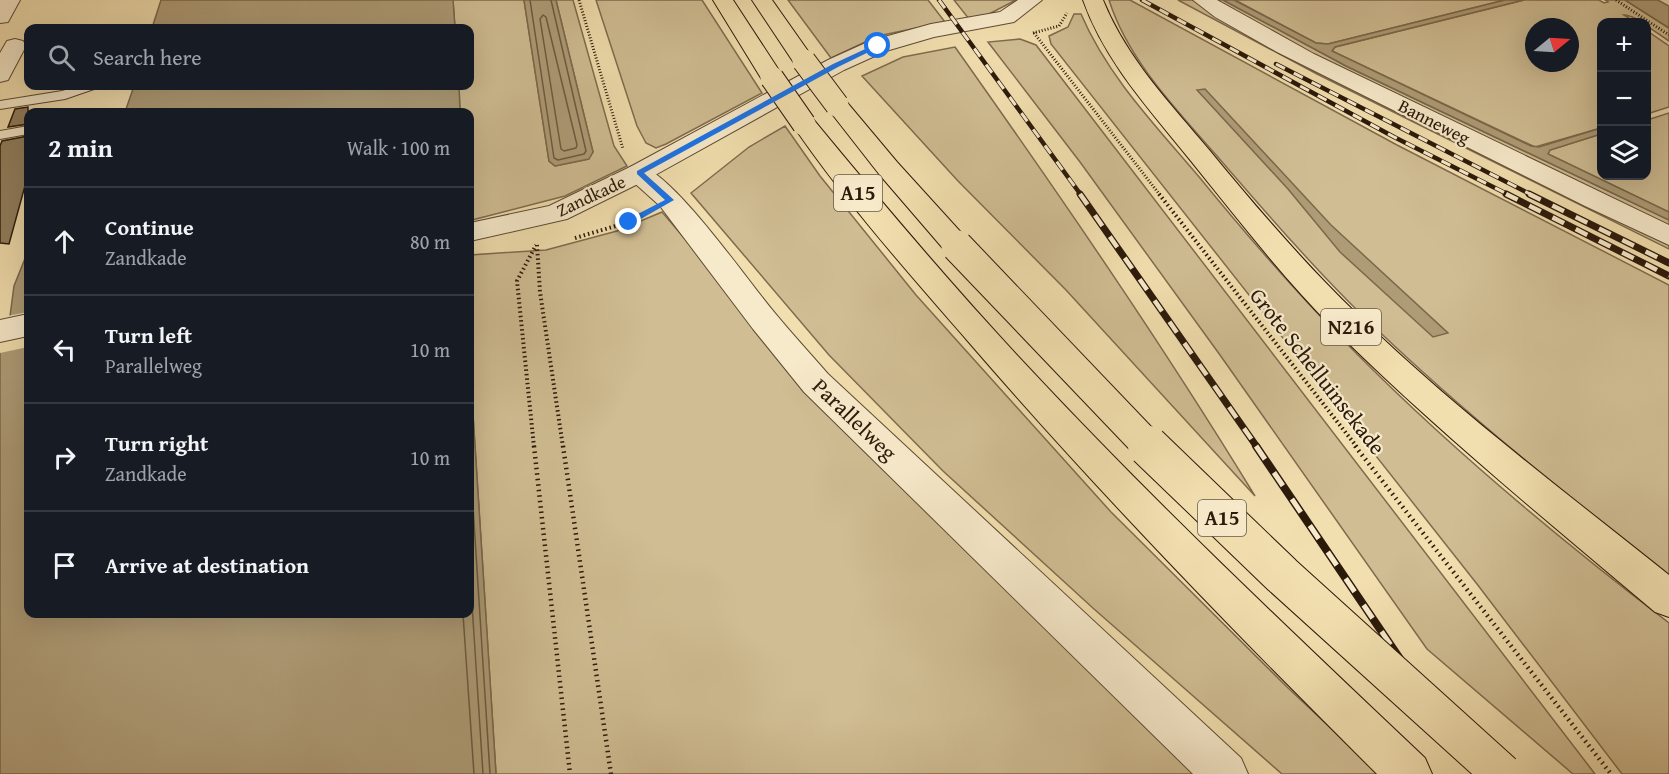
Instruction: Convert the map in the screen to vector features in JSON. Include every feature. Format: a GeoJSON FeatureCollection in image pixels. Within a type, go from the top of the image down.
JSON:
{"type":"FeatureCollection","features":[{"type":"Feature","properties":{"kind":"main road","name":"A15"},"geometry":{"type":"LineString","coordinates":[[723,0],[804,124],[914,261],[1078,443],[1168,538],[1409,774]]}},
{"type":"Feature","properties":{"kind":"main road","name":"A15"},"geometry":{"type":"LineString","coordinates":[[762,0],[804,61],[888,168],[957,246],[1099,397],[1210,507],[1345,634],[1502,774]]}},
{"type":"Feature","properties":{"kind":"main road","name":"N216"},"geometry":{"type":"LineString","coordinates":[[1081,4],[1112,43],[1134,76],[1251,218],[1344,320],[1414,386],[1493,455],[1669,599]]}},
{"type":"Feature","properties":{"kind":"street"},"geometry":{"type":"LineString","coordinates":[[0,17],[10,0]]}},
{"type":"Feature","properties":{"kind":"street","name":"Zandkade"},"geometry":{"type":"LineString","coordinates":[[474,231],[556,213],[639,173],[836,65],[878,46],[932,31],[1006,17],[1032,0]]}},
{"type":"Feature","properties":{"kind":"street","name":"Banneweg"},"geometry":{"type":"LineString","coordinates":[[1203,0],[1235,20],[1345,77],[1505,158],[1669,236]]}},
{"type":"Feature","properties":{"kind":"street"},"geometry":{"type":"LineString","coordinates":[[0,75],[15,46]]}},
{"type":"Feature","properties":{"kind":"street","name":"Parallelweg"},"geometry":{"type":"LineString","coordinates":[[639,173],[670,200],[764,321],[816,383],[1225,774]]}},
{"type":"Feature","properties":{"kind":"street"},"geometry":{"type":"LineString","coordinates":[[0,331],[24,326]]}},
{"type":"Feature","properties":{"kind":"lane"},"geometry":{"type":"LineString","coordinates":[[0,105],[65,95],[78,90]]}},
{"type":"Feature","properties":{"kind":"lane"},"geometry":{"type":"LineString","coordinates":[[0,135],[24,131]]}},
{"type":"Feature","properties":{"kind":"path"},"geometry":{"type":"LineString","coordinates":[[579,0],[618,137],[626,155],[639,173]]}},
{"type":"Feature","properties":{"kind":"path"},"geometry":{"type":"LineString","coordinates":[[1616,0],[1669,35]]}},
{"type":"Feature","properties":{"kind":"path","name":"Grote Schelluinsekade"},"geometry":{"type":"LineString","coordinates":[[1081,4],[1058,26],[1034,33],[1611,774]]}},
{"type":"Feature","properties":{"kind":"path","name":"Zandkade"},"geometry":{"type":"LineString","coordinates":[[572,238],[629,222],[670,200]]}},
{"type":"Feature","properties":{"kind":"path","name":"Zandkade"},"geometry":{"type":"LineString","coordinates":[[536,245],[548,243]]}},
{"type":"Feature","properties":{"kind":"path"},"geometry":{"type":"LineString","coordinates":[[536,245],[517,281],[570,774]]}},
{"type":"Feature","properties":{"kind":"path"},"geometry":{"type":"LineString","coordinates":[[536,245],[540,292],[611,774]]}},
{"type":"Feature","properties":{"kind":"shaded area"},"geometry":{"type":"Polygon","coordinates":[[[453,0],[524,0],[549,161],[555,166],[588,159],[593,152],[556,0],[573,0],[614,146],[627,166],[565,196],[474,219],[474,108],[460,108],[459,90],[474,90],[474,24],[455,24],[453,0]]]}},
{"type":"Feature","properties":{"kind":"shaded area"},"geometry":{"type":"Polygon","coordinates":[[[596,0],[702,0],[762,93],[666,144],[656,148],[646,143],[637,126],[596,0]]]}},
{"type":"Feature","properties":{"kind":"shaded area"},"geometry":{"type":"Polygon","coordinates":[[[788,0],[928,0],[945,22],[878,36],[831,58],[788,0]]]}},
{"type":"Feature","properties":{"kind":"shaded area"},"geometry":{"type":"Polygon","coordinates":[[[954,0],[1016,0],[987,15],[969,19],[954,0]]]}},
{"type":"Feature","properties":{"kind":"shaded area"},"geometry":{"type":"Polygon","coordinates":[[[1109,0],[1130,0],[1397,145],[1669,285],[1669,576],[1473,416],[1397,349],[1342,295],[1269,216],[1155,83],[1128,43],[1109,0]]]}},
{"type":"Feature","properties":{"kind":"shaded area"},"geometry":{"type":"Polygon","coordinates":[[[1178,0],[1193,0],[1669,242],[1669,249],[1317,74],[1178,0]]]}},
{"type":"Feature","properties":{"kind":"shaded area"},"geometry":{"type":"Polygon","coordinates":[[[1211,0],[1223,0],[1346,66],[1669,220],[1669,229],[1247,22],[1211,0]]]}},
{"type":"Feature","properties":{"kind":"shaded area"},"geometry":{"type":"Polygon","coordinates":[[[1235,0],[1505,0],[1328,44],[1316,43],[1235,0]]]}},
{"type":"Feature","properties":{"kind":"shaded area"},"geometry":{"type":"Polygon","coordinates":[[[1524,0],[1599,0],[1604,3],[1608,2],[1605,0],[1625,0],[1669,28],[1669,41],[1651,29],[1651,18],[1634,18],[1624,15],[1629,18],[1597,18],[1597,129],[1535,147],[1332,51],[1335,47],[1524,0]]]}},
{"type":"Feature","properties":{"kind":"shaded area"},"geometry":{"type":"Polygon","coordinates":[[[1074,14],[1081,14],[1105,59],[1150,120],[1256,245],[1334,330],[1467,458],[1587,559],[1669,623],[1669,774],[1622,774],[1477,584],[1051,44],[1049,36],[1068,27],[1074,14]]]}},
{"type":"Feature","properties":{"kind":"shaded area"},"geometry":{"type":"Polygon","coordinates":[[[1651,33],[1669,46],[1669,107],[1651,113],[1651,33]]]}},
{"type":"Feature","properties":{"kind":"shaded area"},"geometry":{"type":"Polygon","coordinates":[[[1020,39],[1036,45],[1595,774],[1573,774],[1427,649],[1220,355],[1080,162],[988,42],[1020,39]]]}},
{"type":"Feature","properties":{"kind":"shaded area"},"geometry":{"type":"Polygon","coordinates":[[[955,47],[1109,269],[1255,496],[1066,290],[958,181],[862,76],[903,57],[955,47]]]}},
{"type":"Feature","properties":{"kind":"shaded area"},"geometry":{"type":"Polygon","coordinates":[[[1669,113],[1669,212],[1602,180],[1651,180],[1651,119],[1669,113]]]}},
{"type":"Feature","properties":{"kind":"shaded area"},"geometry":{"type":"Polygon","coordinates":[[[785,126],[820,176],[916,295],[1111,512],[1288,688],[1380,774],[1282,774],[1094,609],[943,471],[829,355],[691,193],[749,147],[785,126]]]}},
{"type":"Feature","properties":{"kind":"shaded area"},"geometry":{"type":"Polygon","coordinates":[[[1597,135],[1597,177],[1548,154],[1550,150],[1597,135]]]}},
{"type":"Feature","properties":{"kind":"shaded area"},"geometry":{"type":"Polygon","coordinates":[[[662,212],[697,253],[1208,774],[496,774],[474,430],[474,255],[546,250],[617,231],[662,212]]]}},
{"type":"Feature","properties":{"kind":"water"},"geometry":{"type":"Polygon","coordinates":[[[161,0],[453,0],[455,24],[153,24],[161,0]]]}},
{"type":"Feature","properties":{"kind":"water"},"geometry":{"type":"Polygon","coordinates":[[[524,0],[556,0],[593,152],[589,159],[555,166],[549,161],[524,0]]]}},
{"type":"Feature","properties":{"kind":"water"},"geometry":{"type":"Polygon","coordinates":[[[1223,0],[1234,0],[1316,43],[1328,44],[1505,0],[1524,0],[1335,47],[1332,51],[1531,146],[1539,147],[1597,129],[1597,135],[1550,150],[1548,154],[1597,177],[1597,180],[1602,180],[1669,212],[1669,220],[1346,66],[1223,0]]]}},
{"type":"Feature","properties":{"kind":"water"},"geometry":{"type":"Polygon","coordinates":[[[1625,0],[1658,0],[1669,6],[1669,28],[1625,0]]]}},
{"type":"Feature","properties":{"kind":"water"},"geometry":{"type":"Polygon","coordinates":[[[1205,89],[1331,225],[1448,333],[1433,337],[1340,252],[1288,189],[1197,90],[1205,89]]]}},
{"type":"Feature","properties":{"kind":"water"},"geometry":{"type":"Polygon","coordinates":[[[133,90],[459,90],[460,108],[126,108],[133,90]]]}},
{"type":"Feature","properties":{"kind":"water"},"geometry":{"type":"Polygon","coordinates":[[[24,261],[24,618],[474,618],[474,430],[496,774],[0,774],[0,331],[10,316],[14,286],[24,261]]]}},
{"type":"Feature","properties":{"kind":"pier"},"geometry":{"type":"Polygon","coordinates":[[[24,313],[24,348],[0,353],[0,326],[7,316],[24,313]]]}},
{"type":"Feature","properties":{"kind":"building"},"geometry":{"type":"Polygon","coordinates":[[[28,107],[24,108],[24,125],[8,127],[15,109],[28,107]]]}},
{"type":"Feature","properties":{"kind":"building"},"geometry":{"type":"Polygon","coordinates":[[[24,137],[24,190],[9,244],[0,243],[0,146],[2,141],[24,137]]]}},
{"type":"Feature","properties":{"kind":"railway"},"geometry":{"type":"LineString","coordinates":[[939,0],[1081,195]]}},
{"type":"Feature","properties":{"kind":"railway"},"geometry":{"type":"LineString","coordinates":[[1142,0],[1394,137],[1509,195]]}},
{"type":"Feature","properties":{"kind":"railway"},"geometry":{"type":"LineString","coordinates":[[1276,64],[1532,195]]}},
{"type":"Feature","properties":{"kind":"railway"},"geometry":{"type":"LineString","coordinates":[[1080,194],[1257,447]]}},
{"type":"Feature","properties":{"kind":"railway"},"geometry":{"type":"LineString","coordinates":[[1506,194],[1669,276]]}},
{"type":"Feature","properties":{"kind":"railway"},"geometry":{"type":"LineString","coordinates":[[1529,194],[1669,263]]}},
{"type":"Feature","properties":{"kind":"railway"},"geometry":{"type":"LineString","coordinates":[[1256,446],[1478,774]]}},
{"type":"Feature","properties":{"kind":"route"},"geometry":{"type":"LineString","coordinates":[[629,222],[670,200],[639,173],[836,65],[878,46]]}}]}
